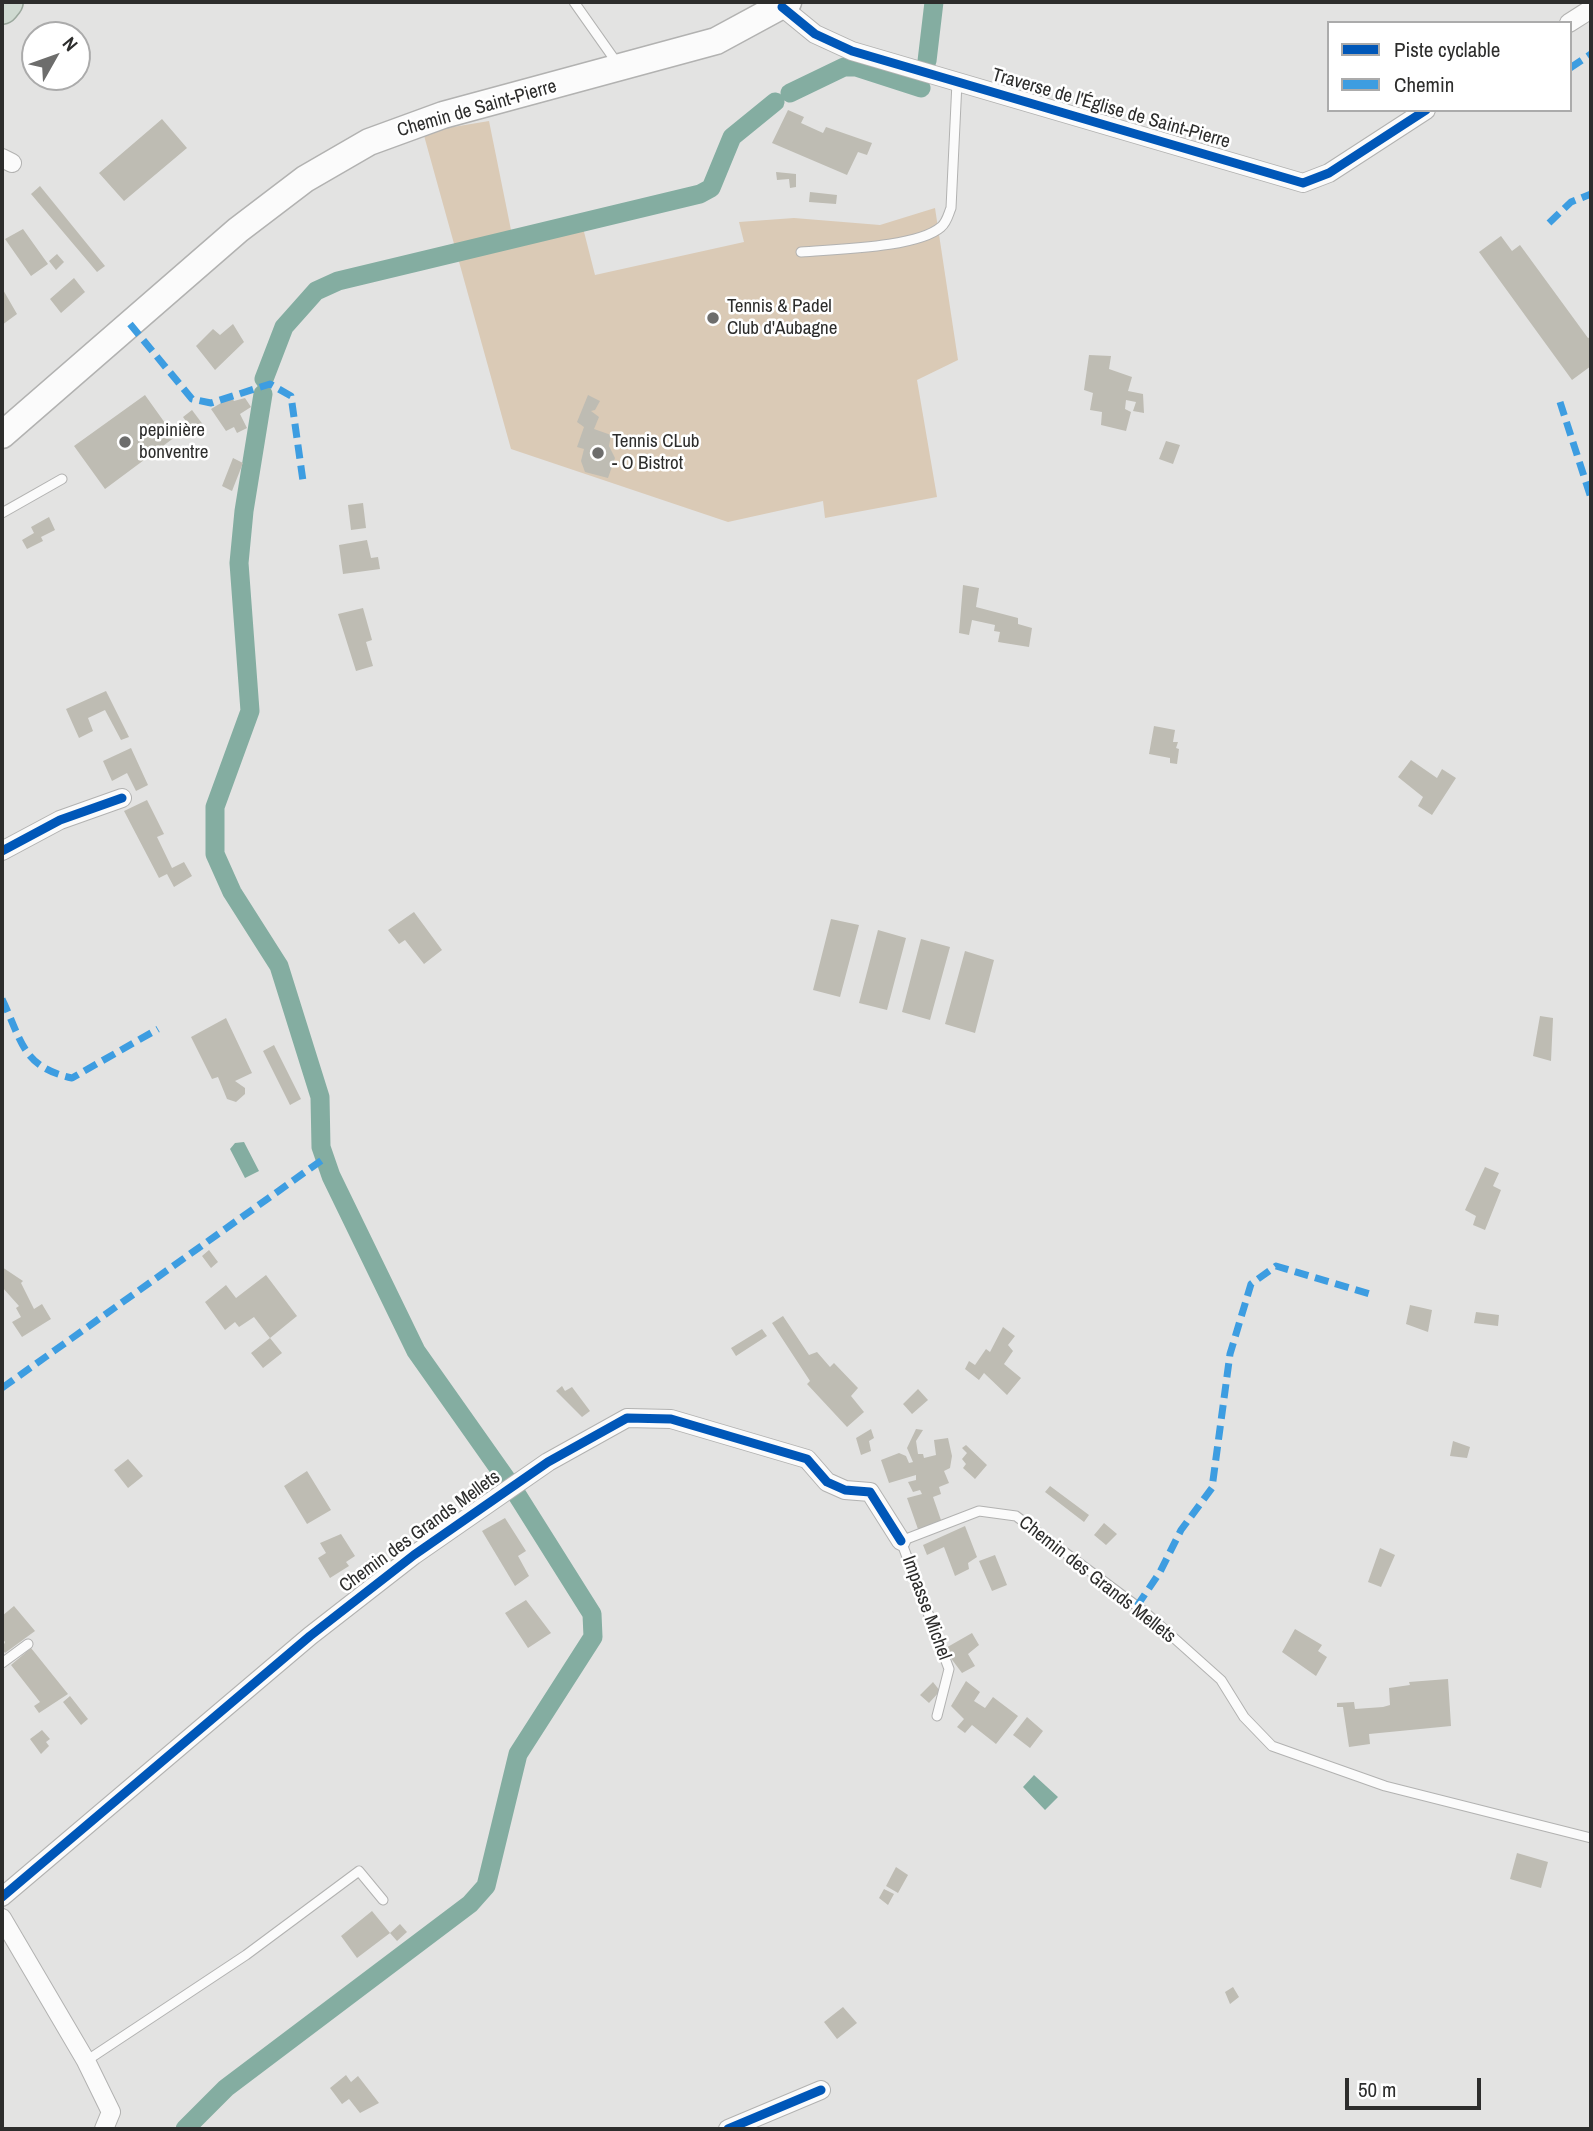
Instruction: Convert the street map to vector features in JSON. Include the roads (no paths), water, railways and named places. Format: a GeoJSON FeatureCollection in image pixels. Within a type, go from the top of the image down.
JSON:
{"type":"FeatureCollection","features":[{"type":"Feature","properties":{"kind":"highway"},"geometry":{"type":"LineString","coordinates":[[2,7],[6,2]]}},
{"type":"Feature","properties":{"kind":"main road","name":"Chemin de Saint-Pierre"},"geometry":{"type":"LineString","coordinates":[[2,435],[238,230],[305,179],[369,142],[443,115],[621,69],[716,41],[785,4]]}},
{"type":"Feature","properties":{"kind":"street","name":"Traverse de l'Église de Saint-Pierre"},"geometry":{"type":"LineString","coordinates":[[785,4],[815,34],[852,51],[1303,183],[1329,173],[1423,112]]}},
{"type":"Feature","properties":{"kind":"street"},"geometry":{"type":"LineString","coordinates":[[1572,21],[1591,9]]}},
{"type":"Feature","properties":{"kind":"street"},"geometry":{"type":"LineString","coordinates":[[2,851],[60,820],[122,798]]}},
{"type":"Feature","properties":{"kind":"street","name":"Chemin des Grands Mellets"},"geometry":{"type":"LineString","coordinates":[[2,1897],[310,1636],[414,1555],[548,1462],[627,1418],[671,1419],[807,1459],[827,1482],[845,1490],[870,1492],[901,1541]]}},
{"type":"Feature","properties":{"kind":"street"},"geometry":{"type":"LineString","coordinates":[[2,1918],[86,2061],[111,2112],[104,2129]]}},
{"type":"Feature","properties":{"kind":"street"},"geometry":{"type":"LineString","coordinates":[[728,2129],[821,2090]]}},
{"type":"Feature","properties":{"kind":"lane"},"geometry":{"type":"LineString","coordinates":[[573,2],[621,69]]}},
{"type":"Feature","properties":{"kind":"lane"},"geometry":{"type":"LineString","coordinates":[[801,252],[889,244],[934,232],[943,225],[951,208],[957,82]]}},
{"type":"Feature","properties":{"kind":"lane"},"geometry":{"type":"LineString","coordinates":[[2,513],[62,479]]}},
{"type":"Feature","properties":{"kind":"lane","name":"Chemin des Grands Mellets"},"geometry":{"type":"LineString","coordinates":[[901,1541],[979,1511],[1016,1516],[1146,1613],[1221,1680],[1244,1717],[1272,1746],[1385,1786],[1591,1838]]}},
{"type":"Feature","properties":{"kind":"lane","name":"Impasse Michel"},"geometry":{"type":"LineString","coordinates":[[901,1541],[949,1669],[937,1716]]}},
{"type":"Feature","properties":{"kind":"lane"},"geometry":{"type":"LineString","coordinates":[[2,1663],[28,1644]]}},
{"type":"Feature","properties":{"kind":"lane"},"geometry":{"type":"LineString","coordinates":[[86,2061],[246,1955],[359,1871],[383,1900]]}},
{"type":"Feature","properties":{"kind":"waterway"},"geometry":{"type":"LineString","coordinates":[[927,61],[934,2]]}},
{"type":"Feature","properties":{"kind":"waterway"},"geometry":{"type":"LineString","coordinates":[[790,93],[844,67],[856,67],[921,88]]}},
{"type":"Feature","properties":{"kind":"waterway"},"geometry":{"type":"LineString","coordinates":[[264,379],[284,327],[316,291],[338,281],[700,194],[711,188],[732,137],[775,102]]}},
{"type":"Feature","properties":{"kind":"waterway"},"geometry":{"type":"LineString","coordinates":[[263,394],[244,511],[239,563],[250,711],[215,807],[215,854],[232,892],[279,966],[320,1097],[321,1147],[331,1176],[416,1351],[507,1480]]}},
{"type":"Feature","properties":{"kind":"waterway"},"geometry":{"type":"LineString","coordinates":[[185,2129],[226,2088],[470,1904],[486,1886],[518,1754],[593,1637],[592,1614],[514,1490]]}},
{"type":"Feature","properties":{"kind":"place","name":"Tennis & Padel Club d'Aubagne"},"geometry":{"type":"Point","coordinates":[713,318]}},
{"type":"Feature","properties":{"kind":"place","name":"pepinière bonventre"},"geometry":{"type":"Point","coordinates":[125,442]}},
{"type":"Feature","properties":{"kind":"place","name":"Tennis CLub - O Bistrot"},"geometry":{"type":"Point","coordinates":[598,453]}}]}
